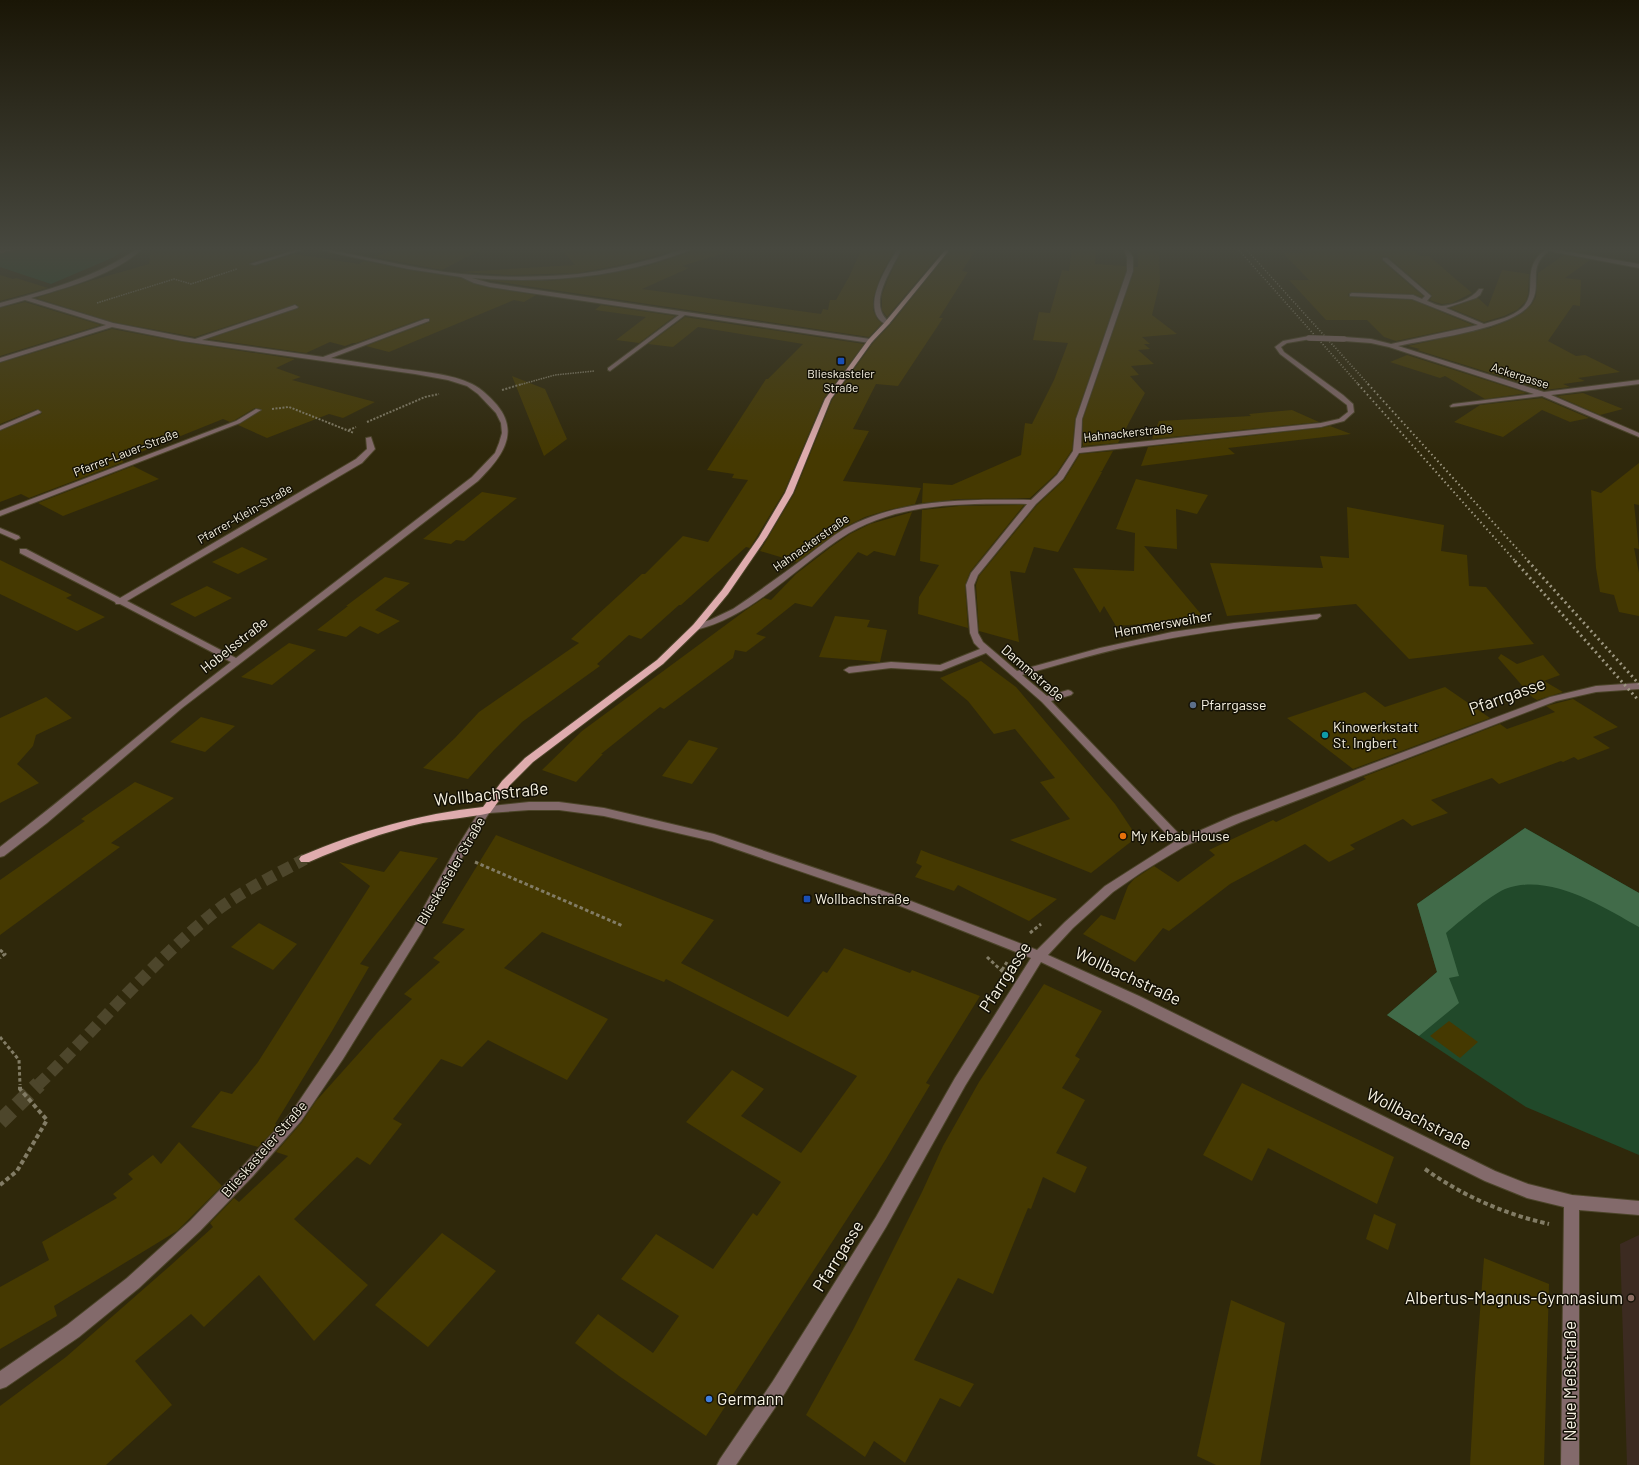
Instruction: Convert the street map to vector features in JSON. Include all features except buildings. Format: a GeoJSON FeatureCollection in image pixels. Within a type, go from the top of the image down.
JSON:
{"type":"FeatureCollection","features":[{"type":"Feature","properties":{"kind":"main road","name":"Blieskasteler Straße"},"geometry":{"type":"LineString","coordinates":[[486,810],[506,783],[529,760],[660,662],[696,627],[725,592],[763,537],[789,493],[828,399],[870,341],[893,316]]}},
{"type":"Feature","properties":{"kind":"main road","name":"Wollbachstraße"},"geometry":{"type":"LineString","coordinates":[[305,859],[364,835],[403,824],[450,814],[486,810]]}},
{"type":"Feature","properties":{"kind":"street","name":"Hobelsstraße"},"geometry":{"type":"LineString","coordinates":[[0,853],[43,820],[179,706],[490,466],[503,445],[506,435],[505,423],[499,409],[484,395],[469,385],[447,378],[415,372],[195,341],[112,326],[81,316]]}},
{"type":"Feature","properties":{"kind":"street"},"geometry":{"type":"LineString","coordinates":[[195,341],[267,316]]}},
{"type":"Feature","properties":{"kind":"street"},"geometry":{"type":"LineString","coordinates":[[610,370],[680,316]]}},
{"type":"Feature","properties":{"kind":"street"},"geometry":{"type":"LineString","coordinates":[[692,316],[870,341]]}},
{"type":"Feature","properties":{"kind":"street"},"geometry":{"type":"LineString","coordinates":[[881,316],[888,323]]}},
{"type":"Feature","properties":{"kind":"street"},"geometry":{"type":"LineString","coordinates":[[1076,451],[1080,419],[1115,316]]}},
{"type":"Feature","properties":{"kind":"street"},"geometry":{"type":"LineString","coordinates":[[1461,316],[1483,325]]}},
{"type":"Feature","properties":{"kind":"street"},"geometry":{"type":"LineString","coordinates":[[1391,346],[1483,325],[1511,316]]}},
{"type":"Feature","properties":{"kind":"street"},"geometry":{"type":"LineString","coordinates":[[324,359],[427,320]]}},
{"type":"Feature","properties":{"kind":"street"},"geometry":{"type":"LineString","coordinates":[[0,360],[112,326]]}},
{"type":"Feature","properties":{"kind":"street","name":"Hahnackerstraße"},"geometry":{"type":"LineString","coordinates":[[696,627],[711,624],[736,611],[847,531],[876,517],[891,513],[939,506],[976,503],[1033,502],[1060,477],[1076,451],[1338,422],[1346,418],[1351,412],[1350,404],[1282,353],[1278,347],[1285,342],[1309,338],[1371,341],[1391,346]]}},
{"type":"Feature","properties":{"kind":"street","name":"Ackergasse"},"geometry":{"type":"LineString","coordinates":[[1391,346],[1542,394],[1639,435]]}},
{"type":"Feature","properties":{"kind":"street"},"geometry":{"type":"LineString","coordinates":[[1453,406],[1639,382]]}},
{"type":"Feature","properties":{"kind":"street","name":"Pfarrer-Lauer-Straße"},"geometry":{"type":"LineString","coordinates":[[0,514],[238,422],[258,410]]}},
{"type":"Feature","properties":{"kind":"street"},"geometry":{"type":"LineString","coordinates":[[0,428],[38,412]]}},
{"type":"Feature","properties":{"kind":"street"},"geometry":{"type":"LineString","coordinates":[[1629,431],[1639,429]]}},
{"type":"Feature","properties":{"kind":"street","name":"Pfarrer-Klein-Straße"},"geometry":{"type":"LineString","coordinates":[[119,602],[359,461],[371,449],[369,438]]}},
{"type":"Feature","properties":{"kind":"street","name":"Dammstraße"},"geometry":{"type":"LineString","coordinates":[[1033,502],[974,575],[970,585],[974,633],[979,643],[986,650],[1045,700],[1181,843]]}},
{"type":"Feature","properties":{"kind":"street"},"geometry":{"type":"LineString","coordinates":[[0,530],[16,538]]}},
{"type":"Feature","properties":{"kind":"street"},"geometry":{"type":"LineString","coordinates":[[23,551],[119,602],[236,661]]}},
{"type":"Feature","properties":{"kind":"street","name":"Hemmersweiher"},"geometry":{"type":"LineString","coordinates":[[1015,674],[1091,652],[1152,638],[1317,616]]}},
{"type":"Feature","properties":{"kind":"street"},"geometry":{"type":"LineString","coordinates":[[849,670],[891,665],[942,668],[986,650]]}},
{"type":"Feature","properties":{"kind":"street","name":"Pfarrgasse"},"geometry":{"type":"LineString","coordinates":[[726,1465],[780,1387],[882,1222],[960,1082],[1039,956],[1068,925],[1109,890],[1138,869],[1181,843],[1237,819],[1553,699],[1584,690],[1611,686],[1639,686]]}},
{"type":"Feature","properties":{"kind":"street"},"geometry":{"type":"LineString","coordinates":[[1045,700],[1068,692]]}},
{"type":"Feature","properties":{"kind":"street","name":"Wollbachstraße"},"geometry":{"type":"LineString","coordinates":[[486,810],[529,806],[559,806],[604,812],[674,827],[714,838],[894,899],[1039,956],[1134,1000],[1490,1176],[1527,1191],[1572,1202],[1639,1208]]}},
{"type":"Feature","properties":{"kind":"street","name":"Blieskasteler Straße"},"geometry":{"type":"LineString","coordinates":[[0,1381],[73,1331],[133,1283],[195,1226],[248,1171],[296,1117],[338,1055],[417,930],[459,854],[486,810]]}},
{"type":"Feature","properties":{"kind":"street","name":"Neue Meßstraße"},"geometry":{"type":"LineString","coordinates":[[1570,1465],[1572,1202]]}},
{"type":"Feature","properties":{"kind":"path"},"geometry":{"type":"LineString","coordinates":[[484,395],[555,374],[610,370]]}},
{"type":"Feature","properties":{"kind":"path"},"geometry":{"type":"LineString","coordinates":[[349,430],[425,397],[469,385]]}},
{"type":"Feature","properties":{"kind":"path"},"geometry":{"type":"LineString","coordinates":[[258,410],[289,407],[369,438]]}},
{"type":"Feature","properties":{"kind":"path"},"geometry":{"type":"LineString","coordinates":[[459,854],[623,926]]}},
{"type":"Feature","properties":{"kind":"path"},"geometry":{"type":"LineString","coordinates":[[0,950],[5,954],[0,958]]}},
{"type":"Feature","properties":{"kind":"path"},"geometry":{"type":"LineString","coordinates":[[0,1037],[20,1060],[20,1089],[47,1120],[17,1171],[0,1185]]}},
{"type":"Feature","properties":{"kind":"shaded area","name":"Albertus-Magnus-Gymnasium"},"geometry":{"type":"Polygon","coordinates":[[[1639,1235],[1639,1465],[1627,1465],[1620,1244],[1639,1235]]]}},
{"type":"Feature","properties":{"kind":"green space"},"geometry":{"type":"Polygon","coordinates":[[[1525,828],[1639,893],[1639,1155],[1526,1107],[1387,1015],[1437,972],[1417,904],[1525,828]]]}},
{"type":"Feature","properties":{"kind":"green space"},"geometry":{"type":"Polygon","coordinates":[[[1525,828],[1639,893],[1639,927],[1592,901],[1557,888],[1539,885],[1522,885],[1498,892],[1446,933],[1459,976],[1449,978],[1459,1003],[1419,1036],[1387,1015],[1437,972],[1417,904],[1525,828]]]}},
{"type":"Feature","properties":{"kind":"tunnel"},"geometry":{"type":"LineString","coordinates":[[39,1084],[162,958],[206,919],[241,894],[305,859]]}},
{"type":"Feature","properties":{"kind":"tunnel"},"geometry":{"type":"LineString","coordinates":[[0,1122],[39,1084]]}},
{"type":"Feature","properties":{"kind":"railway"},"geometry":{"type":"LineString","coordinates":[[1298,316],[1359,385]]}},
{"type":"Feature","properties":{"kind":"railway"},"geometry":{"type":"LineString","coordinates":[[1307,316],[1369,385]]}},
{"type":"Feature","properties":{"kind":"railway"},"geometry":{"type":"LineString","coordinates":[[1358,384],[1516,562]]}},
{"type":"Feature","properties":{"kind":"railway"},"geometry":{"type":"LineString","coordinates":[[1368,384],[1529,562]]}},
{"type":"Feature","properties":{"kind":"railway"},"geometry":{"type":"LineString","coordinates":[[1515,561],[1639,701]]}},
{"type":"Feature","properties":{"kind":"railway"},"geometry":{"type":"LineString","coordinates":[[1528,561],[1639,684]]}},
{"type":"Feature","properties":{"kind":"place","name":"Blieskasteler Straße"},"geometry":{"type":"Point","coordinates":[841,361]}},
{"type":"Feature","properties":{"kind":"place","name":"Pfarrgasse"},"geometry":{"type":"Point","coordinates":[1193,705]}},
{"type":"Feature","properties":{"kind":"place","name":"Kinowerkstatt St. Ingbert"},"geometry":{"type":"Point","coordinates":[1325,735]}},
{"type":"Feature","properties":{"kind":"place","name":"My Kebab House"},"geometry":{"type":"Point","coordinates":[1123,836]}},
{"type":"Feature","properties":{"kind":"place","name":"Wollbachstraße"},"geometry":{"type":"Point","coordinates":[807,899]}},
{"type":"Feature","properties":{"kind":"place","name":"Albertus-Magnus-Gymnasium"},"geometry":{"type":"Point","coordinates":[1631,1298]}},
{"type":"Feature","properties":{"kind":"place","name":"Germann"},"geometry":{"type":"Point","coordinates":[709,1399]}}]}
